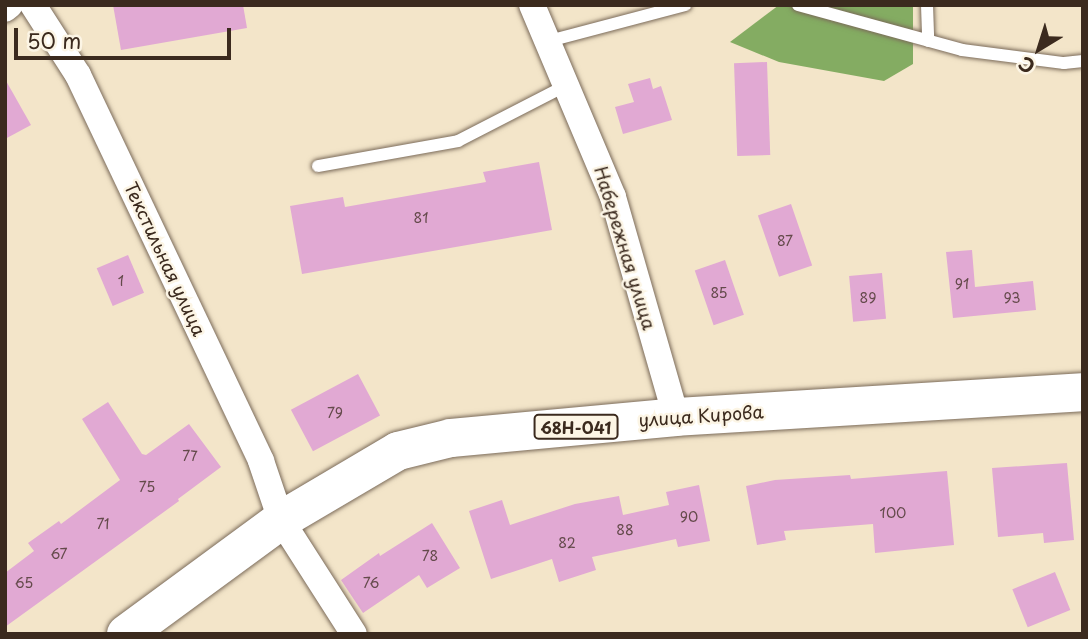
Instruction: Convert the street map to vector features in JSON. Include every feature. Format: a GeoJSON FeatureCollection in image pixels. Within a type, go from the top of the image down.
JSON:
{"type":"FeatureCollection","features":[{"type":"Feature","properties":{"kind":"main road","name":"улица Кирова"},"geometry":{"type":"LineString","coordinates":[[126,634],[281,520],[398,451],[451,438],[676,417],[1083,392]]}},
{"type":"Feature","properties":{"kind":"street"},"geometry":{"type":"LineString","coordinates":[[5,9],[10,5]]}},
{"type":"Feature","properties":{"kind":"street","name":"Текстильная улица"},"geometry":{"type":"LineString","coordinates":[[33,5],[78,75],[261,461],[281,520],[354,634]]}},
{"type":"Feature","properties":{"kind":"street","name":"Набережная улица"},"geometry":{"type":"LineString","coordinates":[[532,5],[613,197],[676,417]]}},
{"type":"Feature","properties":{"kind":"lane"},"geometry":{"type":"LineString","coordinates":[[549,41],[685,5]]}},
{"type":"Feature","properties":{"kind":"lane"},"geometry":{"type":"LineString","coordinates":[[798,5],[975,52],[1064,63],[1083,61]]}},
{"type":"Feature","properties":{"kind":"lane"},"geometry":{"type":"LineString","coordinates":[[926,5],[928,41]]}},
{"type":"Feature","properties":{"kind":"lane"},"geometry":{"type":"LineString","coordinates":[[318,166],[458,141],[567,85]]}},
{"type":"Feature","properties":{"kind":"green space"},"geometry":{"type":"Polygon","coordinates":[[[779,5],[913,5],[913,64],[884,81],[779,62],[730,42],[779,5]]]}},
{"type":"Feature","properties":{"kind":"building"},"geometry":{"type":"Polygon","coordinates":[[[113,5],[243,5],[247,28],[121,50],[113,5]]]}},
{"type":"Feature","properties":{"kind":"building"},"geometry":{"type":"Polygon","coordinates":[[[767,62],[770,155],[737,156],[734,63],[767,62]]]}},
{"type":"Feature","properties":{"kind":"building"},"geometry":{"type":"Polygon","coordinates":[[[650,78],[653,89],[661,86],[672,120],[623,134],[615,107],[634,102],[628,84],[650,78]]]}},
{"type":"Feature","properties":{"kind":"building"},"geometry":{"type":"Polygon","coordinates":[[[5,79],[31,125],[5,139],[5,79]]]}},
{"type":"Feature","properties":{"kind":"building"},"geometry":{"type":"Polygon","coordinates":[[[539,162],[552,230],[302,274],[290,206],[343,197],[345,207],[486,182],[483,172],[539,162]]]}},
{"type":"Feature","properties":{"kind":"building"},"geometry":{"type":"Polygon","coordinates":[[[791,204],[812,265],[779,277],[758,215],[791,204]]]}},
{"type":"Feature","properties":{"kind":"building"},"geometry":{"type":"Polygon","coordinates":[[[972,250],[975,287],[1033,281],[1036,310],[953,318],[946,252],[972,250]]]}},
{"type":"Feature","properties":{"kind":"building"},"geometry":{"type":"Polygon","coordinates":[[[128,255],[144,293],[113,306],[97,268],[128,255]]]}},
{"type":"Feature","properties":{"kind":"building"},"geometry":{"type":"Polygon","coordinates":[[[725,260],[744,315],[714,325],[695,270],[725,260]]]}},
{"type":"Feature","properties":{"kind":"building"},"geometry":{"type":"Polygon","coordinates":[[[882,273],[886,319],[853,322],[849,276],[882,273]]]}},
{"type":"Feature","properties":{"kind":"building"},"geometry":{"type":"Polygon","coordinates":[[[358,374],[380,415],[313,451],[291,410],[358,374]]]}},
{"type":"Feature","properties":{"kind":"building"},"geometry":{"type":"Polygon","coordinates":[[[108,402],[142,454],[146,455],[189,424],[221,467],[178,499],[179,501],[5,627],[5,573],[34,551],[28,543],[59,521],[61,524],[120,480],[82,419],[108,402]]]}},
{"type":"Feature","properties":{"kind":"building"},"geometry":{"type":"Polygon","coordinates":[[[1067,463],[1074,540],[1044,543],[1043,533],[998,537],[992,468],[1067,463]]]}},
{"type":"Feature","properties":{"kind":"building"},"geometry":{"type":"Polygon","coordinates":[[[947,471],[954,545],[875,553],[873,524],[784,531],[786,540],[757,545],[746,486],[775,480],[850,475],[851,479],[947,471]]]}},
{"type":"Feature","properties":{"kind":"building"},"geometry":{"type":"Polygon","coordinates":[[[699,485],[710,541],[678,547],[676,539],[592,557],[596,570],[559,582],[552,559],[491,579],[469,511],[502,500],[510,525],[575,504],[619,496],[623,515],[669,505],[666,492],[699,485]]]}},
{"type":"Feature","properties":{"kind":"building"},"geometry":{"type":"Polygon","coordinates":[[[432,523],[460,568],[427,588],[419,575],[363,613],[341,580],[379,553],[380,556],[432,523]]]}},
{"type":"Feature","properties":{"kind":"building"},"geometry":{"type":"Polygon","coordinates":[[[1055,572],[1070,610],[1028,627],[1012,589],[1055,572]]]}}]}
